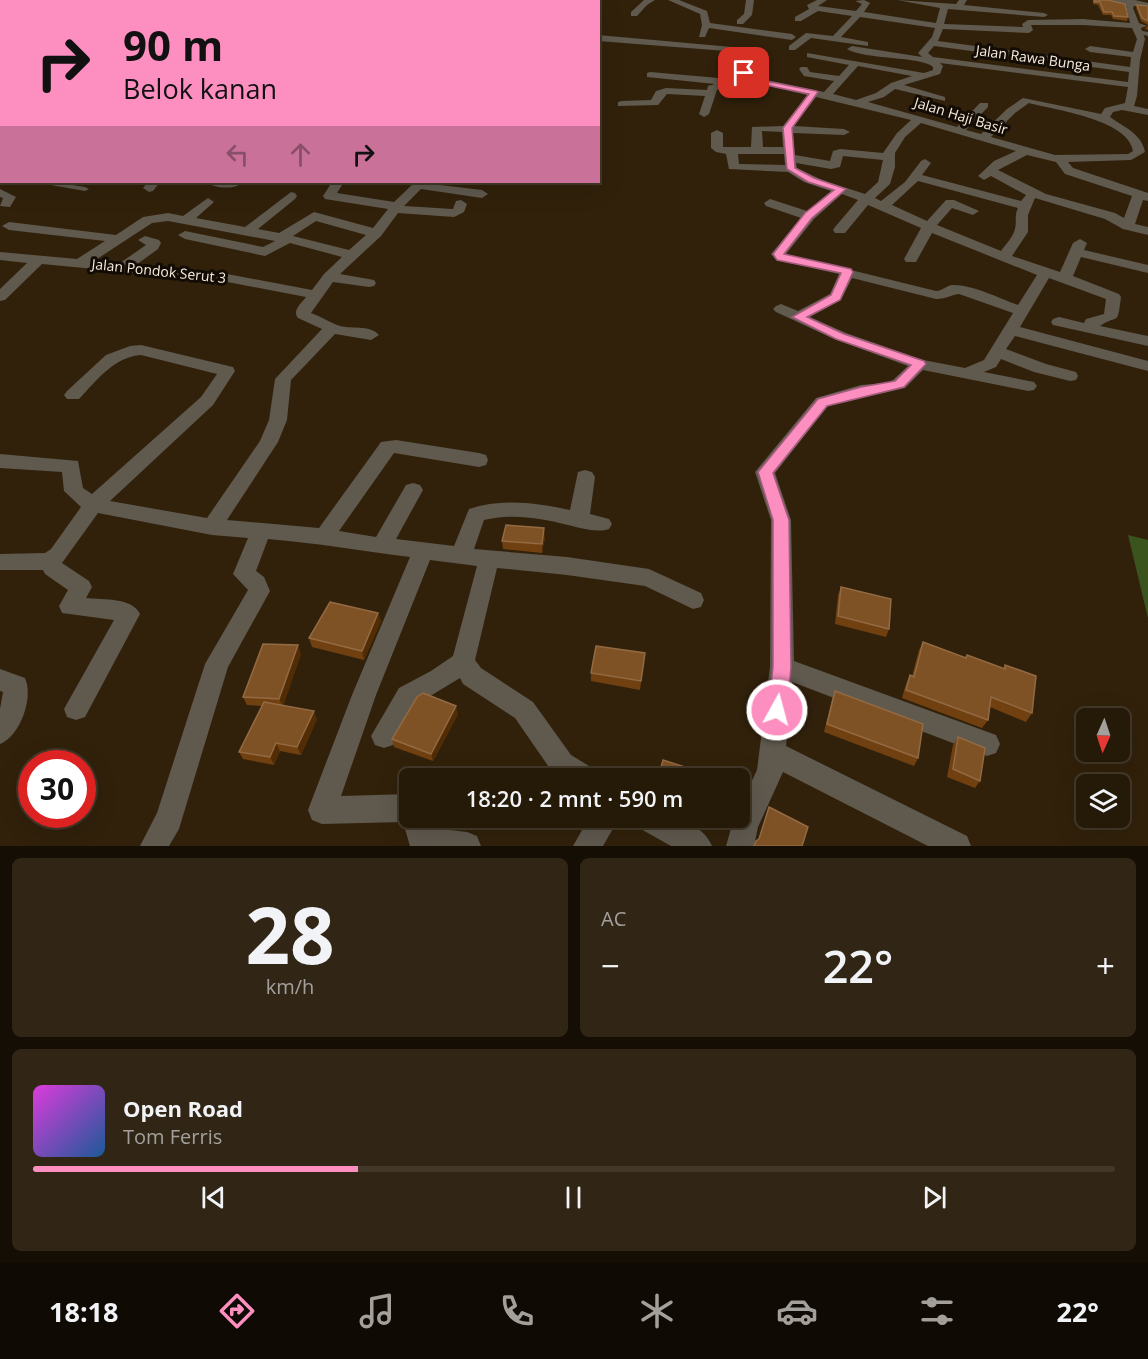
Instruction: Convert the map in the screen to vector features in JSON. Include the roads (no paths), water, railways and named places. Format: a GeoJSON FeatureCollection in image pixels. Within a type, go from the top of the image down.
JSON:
{"type":"FeatureCollection","features":[{"type":"Feature","properties":{"kind":"street"},"geometry":{"type":"LineString","coordinates":[[634,14],[644,3],[651,0]]}},
{"type":"Feature","properties":{"kind":"street"},"geometry":{"type":"LineString","coordinates":[[672,0],[704,13],[706,25],[699,45]]}},
{"type":"Feature","properties":{"kind":"street"},"geometry":{"type":"LineString","coordinates":[[740,22],[748,15],[750,0]]}},
{"type":"Feature","properties":{"kind":"street"},"geometry":{"type":"LineString","coordinates":[[823,0],[810,7],[940,26],[1029,30],[1026,23],[1083,21]]}},
{"type":"Feature","properties":{"kind":"street"},"geometry":{"type":"LineString","coordinates":[[901,0],[945,6],[961,3],[1069,16],[1143,33]]}},
{"type":"Feature","properties":{"kind":"street"},"geometry":{"type":"LineString","coordinates":[[1108,0],[1148,5]]}},
{"type":"Feature","properties":{"kind":"street"},"geometry":{"type":"LineString","coordinates":[[835,39],[861,14],[866,3],[859,1]]}},
{"type":"Feature","properties":{"kind":"street"},"geometry":{"type":"LineString","coordinates":[[911,9],[918,3]]}},
{"type":"Feature","properties":{"kind":"street"},"geometry":{"type":"LineString","coordinates":[[1130,4],[1148,10]]}},
{"type":"Feature","properties":{"kind":"street"},"geometry":{"type":"LineString","coordinates":[[1123,108],[1129,105],[1143,33],[1130,4]]}},
{"type":"Feature","properties":{"kind":"street"},"geometry":{"type":"LineString","coordinates":[[859,102],[880,94],[894,85],[937,72],[939,69],[923,53],[940,26],[945,6]]}},
{"type":"Feature","properties":{"kind":"street"},"geometry":{"type":"LineString","coordinates":[[798,19],[816,8]]}},
{"type":"Feature","properties":{"kind":"street"},"geometry":{"type":"LineString","coordinates":[[706,25],[791,34],[719,19]]}},
{"type":"Feature","properties":{"kind":"street"},"geometry":{"type":"LineString","coordinates":[[840,22],[861,26]]}},
{"type":"Feature","properties":{"kind":"street"},"geometry":{"type":"LineString","coordinates":[[614,39],[620,27]]}},
{"type":"Feature","properties":{"kind":"street"},"geometry":{"type":"LineString","coordinates":[[792,48],[809,35],[872,45]]}},
{"type":"Feature","properties":{"kind":"street"},"geometry":{"type":"LineString","coordinates":[[600,38],[729,49],[734,52],[744,73],[754,80]]}},
{"type":"Feature","properties":{"kind":"street"},"geometry":{"type":"LineString","coordinates":[[916,43],[931,40],[996,42],[1030,48]]}},
{"type":"Feature","properties":{"kind":"street"},"geometry":{"type":"LineString","coordinates":[[996,42],[1135,78],[1148,75]]}},
{"type":"Feature","properties":{"kind":"street","name":"Jalan Rawa Bunga"},"geometry":{"type":"LineString","coordinates":[[852,49],[911,59],[1135,78]]}},
{"type":"Feature","properties":{"kind":"street"},"geometry":{"type":"LineString","coordinates":[[1090,49],[1147,85]]}},
{"type":"Feature","properties":{"kind":"street"},"geometry":{"type":"LineString","coordinates":[[810,55],[923,76]]}},
{"type":"Feature","properties":{"kind":"street"},"geometry":{"type":"LineString","coordinates":[[1135,78],[1148,61]]}},
{"type":"Feature","properties":{"kind":"street"},"geometry":{"type":"LineString","coordinates":[[827,95],[856,63]]}},
{"type":"Feature","properties":{"kind":"street"},"geometry":{"type":"LineString","coordinates":[[804,69],[807,74],[840,79]]}},
{"type":"Feature","properties":{"kind":"street","name":"Jalan Haji Basir"},"geometry":{"type":"LineString","coordinates":[[650,75],[730,82],[754,80],[814,92],[859,102],[1061,160],[1140,153]]}},
{"type":"Feature","properties":{"kind":"street"},"geometry":{"type":"LineString","coordinates":[[704,114],[712,88],[730,82]]}},
{"type":"Feature","properties":{"kind":"street"},"geometry":{"type":"LineString","coordinates":[[894,85],[941,99]]}},
{"type":"Feature","properties":{"kind":"street"},"geometry":{"type":"LineString","coordinates":[[622,104],[654,103],[660,93],[666,92],[711,93]]}},
{"type":"Feature","properties":{"kind":"street"},"geometry":{"type":"LineString","coordinates":[[814,92],[788,128],[790,159],[811,180],[841,189],[1045,273],[1065,278],[1114,297],[1111,317],[1092,322],[1094,330]]}},
{"type":"Feature","properties":{"kind":"street"},"geometry":{"type":"LineString","coordinates":[[983,138],[1011,111],[1027,100],[1104,118],[1134,139],[1140,146],[1140,153],[1148,164]]}},
{"type":"Feature","properties":{"kind":"street"},"geometry":{"type":"LineString","coordinates":[[959,131],[984,105]]}},
{"type":"Feature","properties":{"kind":"street"},"geometry":{"type":"LineString","coordinates":[[1104,118],[1109,110],[1123,108],[1148,112]]}},
{"type":"Feature","properties":{"kind":"street"},"geometry":{"type":"LineString","coordinates":[[840,230],[866,199],[884,184],[890,167],[888,157],[901,135],[919,119]]}},
{"type":"Feature","properties":{"kind":"street"},"geometry":{"type":"LineString","coordinates":[[757,150],[756,129],[788,128],[844,132]]}},
{"type":"Feature","properties":{"kind":"street"},"geometry":{"type":"LineString","coordinates":[[717,133],[718,149],[757,150],[790,159],[831,165],[836,164],[837,153],[840,152],[888,157]]}},
{"type":"Feature","properties":{"kind":"street"},"geometry":{"type":"LineString","coordinates":[[732,150],[733,166],[736,167],[790,159]]}},
{"type":"Feature","properties":{"kind":"street"},"geometry":{"type":"LineString","coordinates":[[976,194],[985,176],[998,164],[1026,151]]}},
{"type":"Feature","properties":{"kind":"street"},"geometry":{"type":"LineString","coordinates":[[1061,160],[1063,166],[1069,171],[1143,196],[1129,224]]}},
{"type":"Feature","properties":{"kind":"street"},"geometry":{"type":"LineString","coordinates":[[882,207],[915,177],[925,163]]}},
{"type":"Feature","properties":{"kind":"street"},"geometry":{"type":"LineString","coordinates":[[990,171],[1002,175],[1019,188],[1029,200]]}},
{"type":"Feature","properties":{"kind":"street"},"geometry":{"type":"LineString","coordinates":[[915,177],[976,194],[1029,200],[1110,216],[1148,231]]}},
{"type":"Feature","properties":{"kind":"street"},"geometry":{"type":"LineString","coordinates":[[217,183],[232,186]]}},
{"type":"Feature","properties":{"kind":"street"},"geometry":{"type":"LineString","coordinates":[[337,183],[329,196],[396,208],[454,213],[458,212],[460,204]]}},
{"type":"Feature","properties":{"kind":"street"},"geometry":{"type":"LineString","coordinates":[[371,335],[330,329],[326,324],[303,315],[306,307],[330,277],[376,233],[420,183],[482,194]]}},
{"type":"Feature","properties":{"kind":"street"},"geometry":{"type":"LineString","coordinates":[[841,189],[809,216],[778,256],[936,295],[943,295],[951,289],[961,290],[1023,312]]}},
{"type":"Feature","properties":{"kind":"street"},"geometry":{"type":"LineString","coordinates":[[249,230],[291,196]]}},
{"type":"Feature","properties":{"kind":"street"},"geometry":{"type":"LineString","coordinates":[[1004,257],[1023,231],[1021,215],[1029,200]]}},
{"type":"Feature","properties":{"kind":"street"},"geometry":{"type":"LineString","coordinates":[[186,220],[208,202]]}},
{"type":"Feature","properties":{"kind":"street"},"geometry":{"type":"LineString","coordinates":[[770,203],[809,216]]}},
{"type":"Feature","properties":{"kind":"street"},"geometry":{"type":"LineString","coordinates":[[911,259],[929,226],[950,203],[973,211]]}},
{"type":"Feature","properties":{"kind":"street"},"geometry":{"type":"LineString","coordinates":[[185,235],[265,252],[314,216],[376,233]]}},
{"type":"Feature","properties":{"kind":"street"},"geometry":{"type":"LineString","coordinates":[[82,262],[153,218],[168,217],[249,230],[351,255]]}},
{"type":"Feature","properties":{"kind":"street"},"geometry":{"type":"LineString","coordinates":[[9,226],[118,239]]}},
{"type":"Feature","properties":{"kind":"street"},"geometry":{"type":"LineString","coordinates":[[124,267],[153,246],[154,243],[145,240]]}},
{"type":"Feature","properties":{"kind":"street"},"geometry":{"type":"LineString","coordinates":[[1065,278],[1078,248],[1148,269]]}},
{"type":"Feature","properties":{"kind":"street","name":"Jalan Pondok Serut 3"},"geometry":{"type":"LineString","coordinates":[[0,256],[222,277],[317,296]]}},
{"type":"Feature","properties":{"kind":"street"},"geometry":{"type":"LineString","coordinates":[[0,297],[39,259]]}},
{"type":"Feature","properties":{"kind":"street"},"geometry":{"type":"LineString","coordinates":[[798,317],[836,297],[847,272]]}},
{"type":"Feature","properties":{"kind":"street"},"geometry":{"type":"LineString","coordinates":[[967,374],[990,363],[1045,273]]}},
{"type":"Feature","properties":{"kind":"street"},"geometry":{"type":"LineString","coordinates":[[330,277],[369,284]]}},
{"type":"Feature","properties":{"kind":"street"},"geometry":{"type":"LineString","coordinates":[[782,309],[840,336],[920,364],[1028,386]]}},
{"type":"Feature","properties":{"kind":"street"},"geometry":{"type":"LineString","coordinates":[[1059,322],[1148,341]]}},
{"type":"Feature","properties":{"kind":"street"},"geometry":{"type":"LineString","coordinates":[[212,527],[268,442],[278,420],[284,379],[330,329]]}},
{"type":"Feature","properties":{"kind":"street"},"geometry":{"type":"LineString","coordinates":[[1012,330],[1148,366]]}},
{"type":"Feature","properties":{"kind":"street"},"geometry":{"type":"LineString","coordinates":[[0,562],[49,561],[58,555],[93,505],[207,401],[227,371],[141,350],[131,350],[119,353],[73,395]]}},
{"type":"Feature","properties":{"kind":"street"},"geometry":{"type":"LineString","coordinates":[[998,352],[1040,368],[1070,376]]}},
{"type":"Feature","properties":{"kind":"street"},"geometry":{"type":"LineString","coordinates":[[740,846],[745,825],[770,772],[782,667],[781,520],[765,472],[822,402],[861,391],[888,388],[899,384],[920,364]]}},
{"type":"Feature","properties":{"kind":"street"},"geometry":{"type":"LineString","coordinates":[[324,536],[388,447],[396,446],[479,460]]}},
{"type":"Feature","properties":{"kind":"street"},"geometry":{"type":"LineString","coordinates":[[0,461],[71,466],[74,491],[93,505],[212,527],[324,536],[364,544],[382,544],[650,578],[693,600]]}},
{"type":"Feature","properties":{"kind":"street"},"geometry":{"type":"LineString","coordinates":[[579,521],[585,477]]}},
{"type":"Feature","properties":{"kind":"street"},"geometry":{"type":"LineString","coordinates":[[382,544],[413,490]]}},
{"type":"Feature","properties":{"kind":"street"},"geometry":{"type":"LineString","coordinates":[[461,554],[476,514],[490,509],[510,508],[602,524]]}},
{"type":"Feature","properties":{"kind":"street"},"geometry":{"type":"LineString","coordinates":[[154,846],[169,819],[217,664],[259,591],[256,583],[244,574],[261,531]]}},
{"type":"Feature","properties":{"kind":"street"},"geometry":{"type":"LineString","coordinates":[[399,808],[322,810],[364,694],[423,550]]}},
{"type":"Feature","properties":{"kind":"street"},"geometry":{"type":"LineString","coordinates":[[384,736],[408,696],[440,679],[463,662],[489,559]]}},
{"type":"Feature","properties":{"kind":"street"},"geometry":{"type":"LineString","coordinates":[[49,561],[52,568],[81,586],[70,606],[129,614],[76,709]]}},
{"type":"Feature","properties":{"kind":"street"},"geometry":{"type":"LineString","coordinates":[[463,662],[472,676],[524,710],[562,764],[569,768]]}},
{"type":"Feature","properties":{"kind":"street"},"geometry":{"type":"LineString","coordinates":[[782,667],[987,744]]}},
{"type":"Feature","properties":{"kind":"street"},"geometry":{"type":"LineString","coordinates":[[0,680],[16,686],[13,710],[0,732]]}},
{"type":"Feature","properties":{"kind":"street"},"geometry":{"type":"LineString","coordinates":[[772,753],[957,846]]}},
{"type":"Feature","properties":{"kind":"street"},"geometry":{"type":"LineString","coordinates":[[418,828],[420,836],[425,841],[467,846]]}},
{"type":"Feature","properties":{"kind":"street"},"geometry":{"type":"LineString","coordinates":[[587,846],[599,828]]}},
{"type":"Feature","properties":{"kind":"street"},"geometry":{"type":"LineString","coordinates":[[666,828],[698,846]]}},
{"type":"Feature","properties":{"kind":"lane"},"geometry":{"type":"LineString","coordinates":[[51,183],[85,189]]}}]}
